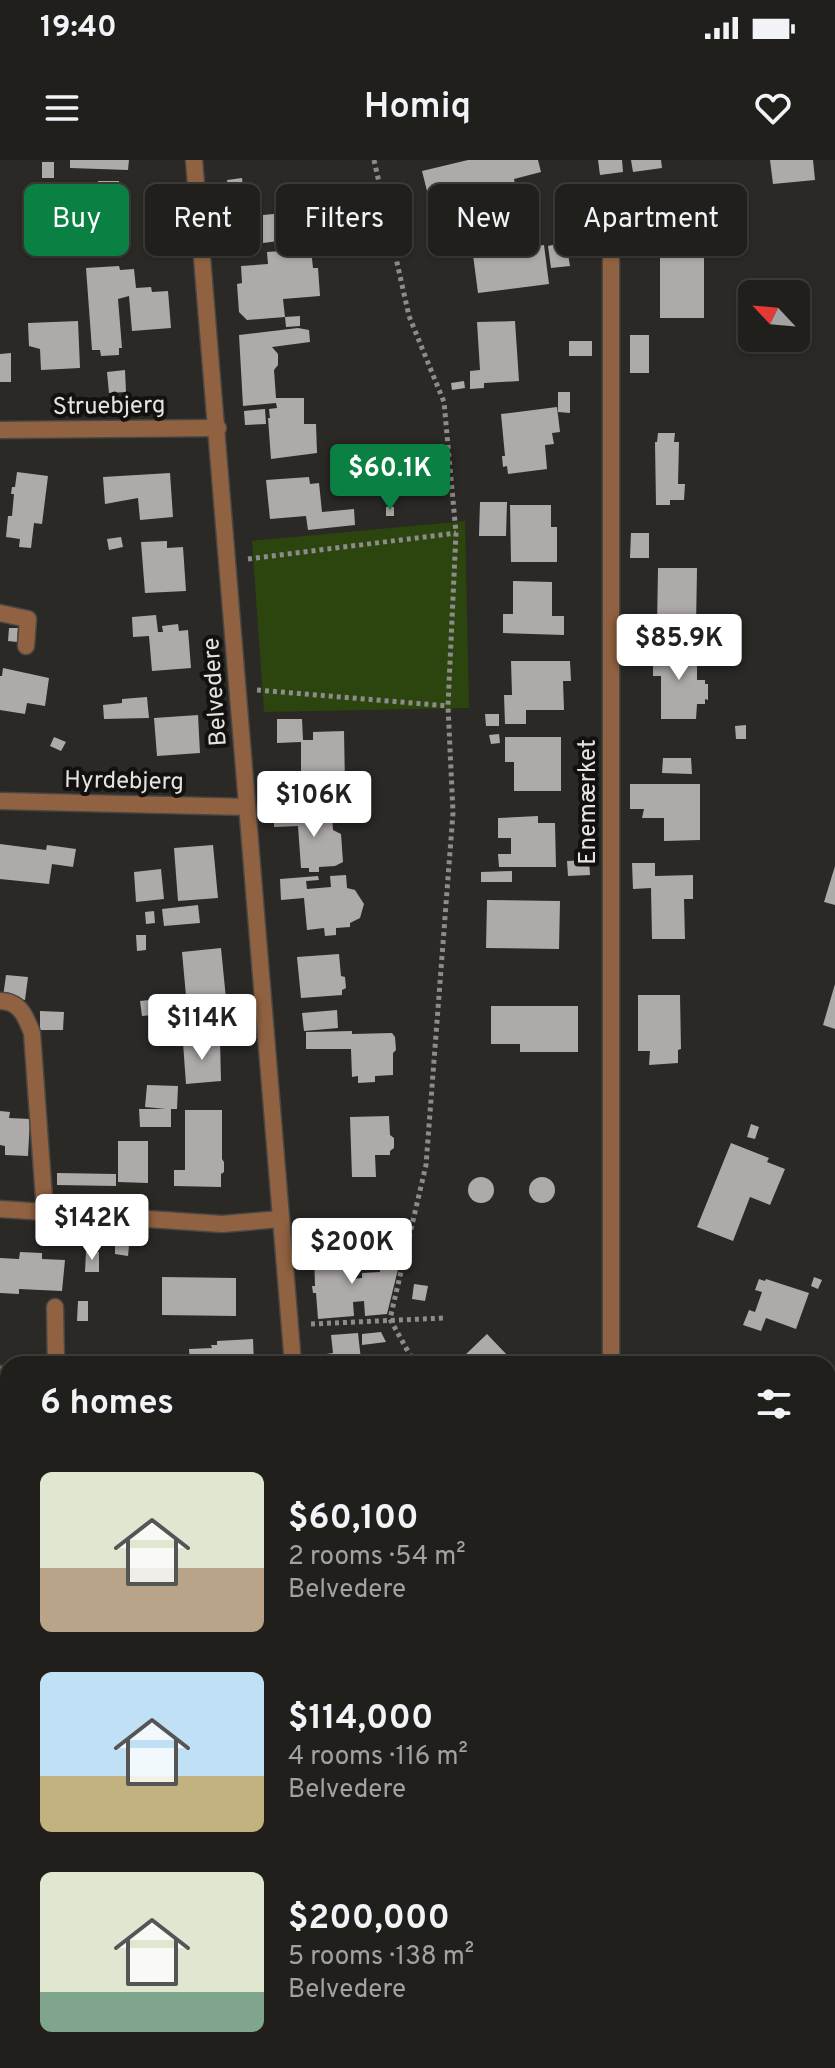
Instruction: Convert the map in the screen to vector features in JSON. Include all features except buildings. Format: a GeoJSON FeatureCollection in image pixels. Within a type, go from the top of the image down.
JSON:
{"type":"FeatureCollection","features":[{"type":"Feature","properties":{"kind":"street","name":"Belvedere"},"geometry":{"type":"LineString","coordinates":[[194,160],[292,1356]]}},
{"type":"Feature","properties":{"kind":"street","name":"Enemærket"},"geometry":{"type":"LineString","coordinates":[[611,256],[611,1356]]}},
{"type":"Feature","properties":{"kind":"street","name":"Struebjerg"},"geometry":{"type":"LineString","coordinates":[[0,430],[218,428]]}},
{"type":"Feature","properties":{"kind":"street"},"geometry":{"type":"LineString","coordinates":[[0,613],[28,619],[26,646]]}},
{"type":"Feature","properties":{"kind":"street","name":"Hyrdebjerg"},"geometry":{"type":"LineString","coordinates":[[0,801],[247,807]]}},
{"type":"Feature","properties":{"kind":"street"},"geometry":{"type":"LineString","coordinates":[[0,1001],[7,1001],[24,1012],[32,1033],[45,1212]]}},
{"type":"Feature","properties":{"kind":"street"},"geometry":{"type":"LineString","coordinates":[[0,1209],[222,1224],[281,1219]]}},
{"type":"Feature","properties":{"kind":"street"},"geometry":{"type":"LineString","coordinates":[[55,1307],[56,1356]]}},
{"type":"Feature","properties":{"kind":"path"},"geometry":{"type":"LineString","coordinates":[[374,160],[409,316],[444,402],[456,533],[448,706],[453,813],[426,1165],[390,1319],[411,1356]]}},
{"type":"Feature","properties":{"kind":"path"},"geometry":{"type":"LineString","coordinates":[[228,561],[456,533]]}},
{"type":"Feature","properties":{"kind":"path"},"geometry":{"type":"LineString","coordinates":[[239,689],[448,706]]}},
{"type":"Feature","properties":{"kind":"path"},"geometry":{"type":"LineString","coordinates":[[290,1325],[444,1318]]}},
{"type":"Feature","properties":{"kind":"green space"},"geometry":{"type":"Polygon","coordinates":[[[465,521],[469,708],[264,712],[252,541],[465,521]]]}}]}
